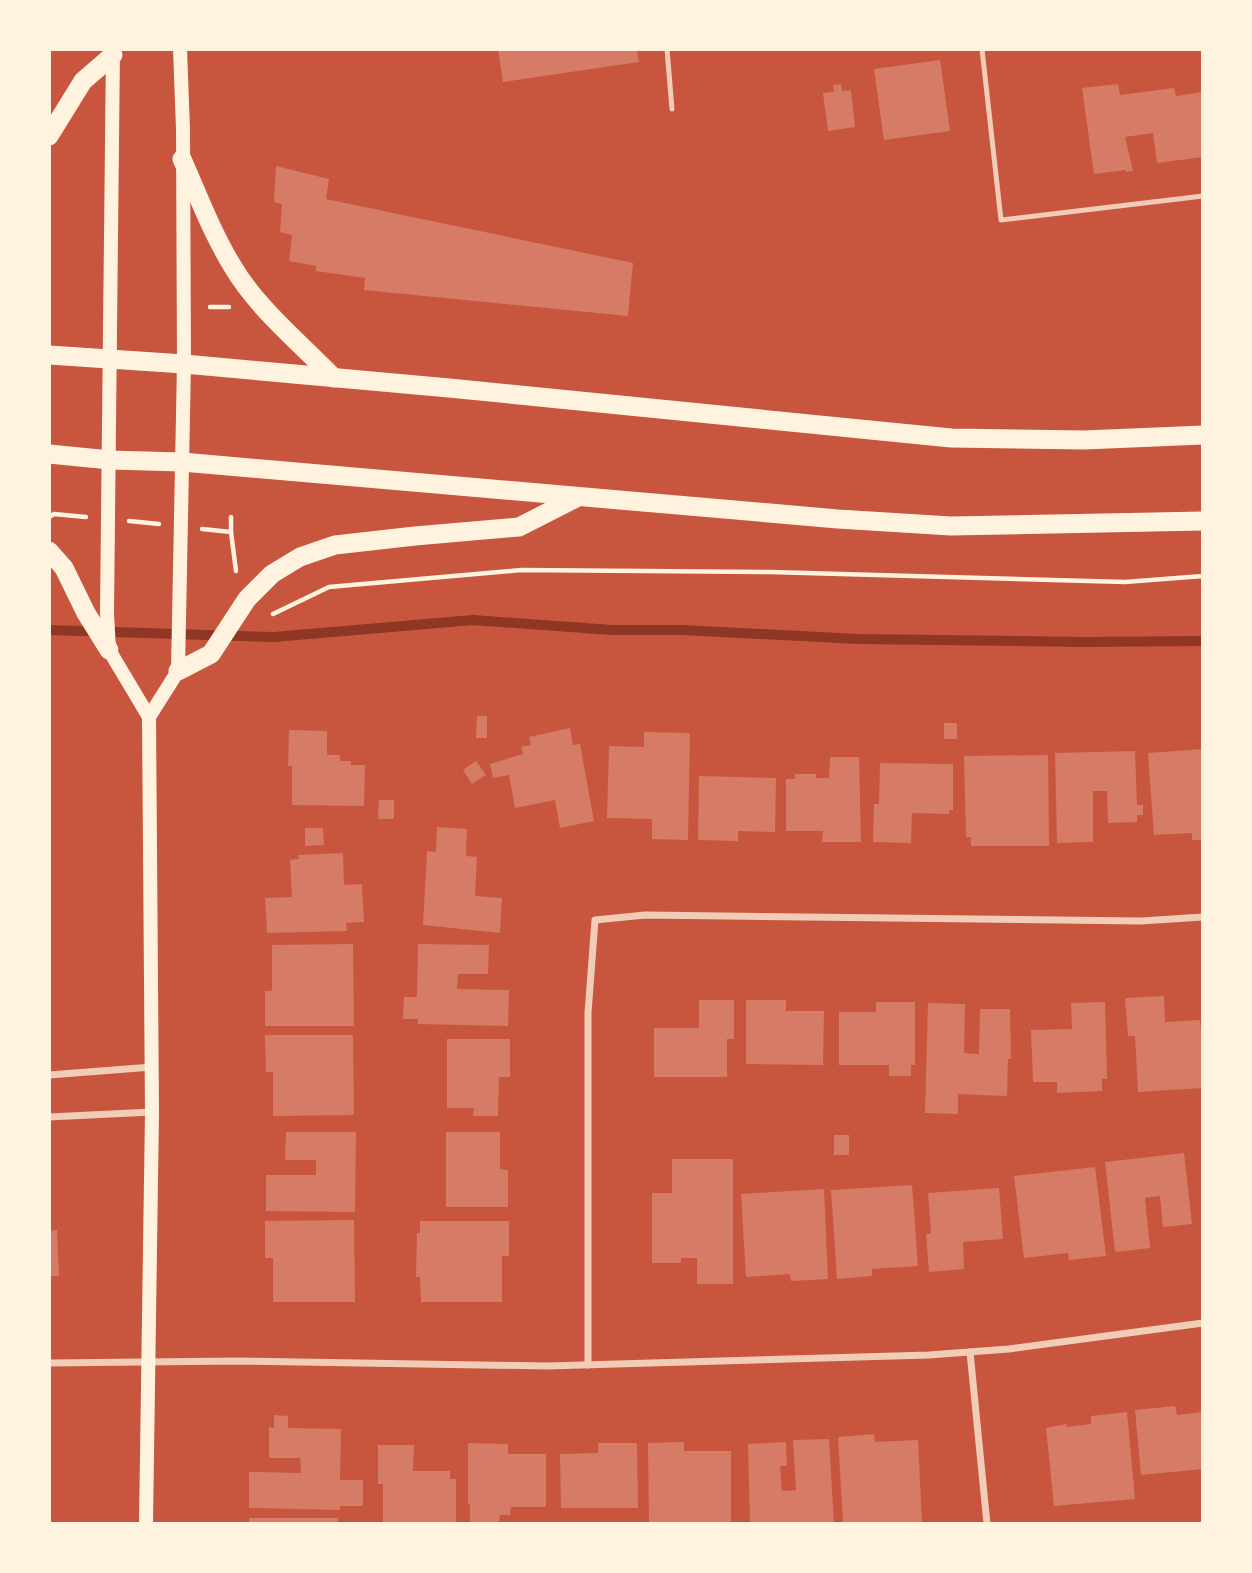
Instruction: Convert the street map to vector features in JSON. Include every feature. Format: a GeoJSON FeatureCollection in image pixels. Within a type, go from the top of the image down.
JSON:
{"type":"FeatureCollection","features":[{"type":"Feature","properties":{"kind":"highway"},"geometry":{"type":"LineString","coordinates":[[49,136],[83,81],[113,52]]}},
{"type":"Feature","properties":{"kind":"highway"},"geometry":{"type":"LineString","coordinates":[[183,159],[209,222],[233,268],[254,296],[334,378]]}},
{"type":"Feature","properties":{"kind":"highway"},"geometry":{"type":"LineString","coordinates":[[49,355],[184,364],[951,438],[1084,440],[1203,435]]}},
{"type":"Feature","properties":{"kind":"highway"},"geometry":{"type":"LineString","coordinates":[[49,454],[110,460],[182,462],[824,518],[951,526],[1203,522]]}},
{"type":"Feature","properties":{"kind":"highway"},"geometry":{"type":"LineString","coordinates":[[179,662],[211,654],[247,599],[272,573],[299,556],[335,545],[519,527],[577,497]]}},
{"type":"Feature","properties":{"kind":"highway"},"geometry":{"type":"LineString","coordinates":[[49,551],[64,568],[108,650]]}},
{"type":"Feature","properties":{"kind":"main road"},"geometry":{"type":"LineString","coordinates":[[146,1524],[152,1112],[149,717],[179,662],[184,364],[180,49]]}},
{"type":"Feature","properties":{"kind":"main road"},"geometry":{"type":"LineString","coordinates":[[113,52],[108,650],[149,717]]}},
{"type":"Feature","properties":{"kind":"street"},"geometry":{"type":"LineString","coordinates":[[588,1365],[588,1013],[595,920],[645,915],[1141,921],[1203,917]]}},
{"type":"Feature","properties":{"kind":"street"},"geometry":{"type":"LineString","coordinates":[[49,1074],[152,1067]]}},
{"type":"Feature","properties":{"kind":"street"},"geometry":{"type":"LineString","coordinates":[[49,1117],[152,1112]]}},
{"type":"Feature","properties":{"kind":"street"},"geometry":{"type":"LineString","coordinates":[[49,1363],[588,1365],[970,1352],[1203,1323]]}},
{"type":"Feature","properties":{"kind":"street"},"geometry":{"type":"LineString","coordinates":[[970,1352],[986,1524]]}},
{"type":"Feature","properties":{"kind":"lane"},"geometry":{"type":"LineString","coordinates":[[667,49],[672,109]]}},
{"type":"Feature","properties":{"kind":"lane"},"geometry":{"type":"LineString","coordinates":[[982,49],[1001,220],[1203,196]]}},
{"type":"Feature","properties":{"kind":"path"},"geometry":{"type":"LineString","coordinates":[[55,504],[51,515],[231,532]]}},
{"type":"Feature","properties":{"kind":"path"},"geometry":{"type":"LineString","coordinates":[[231,517],[236,573]]}},
{"type":"Feature","properties":{"kind":"path"},"geometry":{"type":"LineString","coordinates":[[262,619],[329,587],[521,570],[770,572],[1125,582],[1203,576]]}},
{"type":"Feature","properties":{"kind":"building"},"geometry":{"type":"Polygon","coordinates":[[[498,49],[637,49],[639,62],[503,82],[498,49]]]}},
{"type":"Feature","properties":{"kind":"building"},"geometry":{"type":"Polygon","coordinates":[[[940,60],[950,131],[884,140],[874,69],[940,60]]]}},
{"type":"Feature","properties":{"kind":"building"},"geometry":{"type":"Polygon","coordinates":[[[841,84],[842,91],[851,90],[855,127],[828,131],[823,93],[834,92],[833,85],[841,84]]]}},
{"type":"Feature","properties":{"kind":"building"},"geometry":{"type":"Polygon","coordinates":[[[1118,84],[1120,95],[1174,88],[1176,96],[1203,92],[1203,157],[1157,163],[1153,133],[1125,137],[1133,171],[1094,174],[1082,88],[1118,84]]]}},
{"type":"Feature","properties":{"kind":"building"},"geometry":{"type":"Polygon","coordinates":[[[276,166],[329,179],[326,199],[633,263],[628,316],[364,290],[365,278],[316,271],[316,266],[289,261],[292,235],[280,232],[282,204],[274,202],[276,166]]]}},
{"type":"Feature","properties":{"kind":"building"},"geometry":{"type":"Polygon","coordinates":[[[477,716],[487,716],[487,738],[476,738],[477,716]]]}},
{"type":"Feature","properties":{"kind":"building"},"geometry":{"type":"Polygon","coordinates":[[[944,723],[957,723],[957,739],[944,739],[944,723]]]}},
{"type":"Feature","properties":{"kind":"building"},"geometry":{"type":"Polygon","coordinates":[[[570,728],[573,745],[580,744],[594,821],[560,828],[555,800],[515,808],[509,775],[493,778],[490,764],[523,754],[521,747],[531,745],[529,737],[570,728]]]}},
{"type":"Feature","properties":{"kind":"building"},"geometry":{"type":"Polygon","coordinates":[[[289,730],[327,731],[327,755],[340,755],[340,761],[351,761],[351,765],[365,765],[364,806],[292,805],[292,766],[288,766],[289,730]]]}},
{"type":"Feature","properties":{"kind":"building"},"geometry":{"type":"Polygon","coordinates":[[[644,732],[690,733],[688,840],[652,839],[652,819],[607,818],[609,746],[644,747],[644,732]]]}},
{"type":"Feature","properties":{"kind":"building"},"geometry":{"type":"Polygon","coordinates":[[[1203,749],[1203,840],[1192,840],[1192,833],[1154,835],[1148,753],[1203,749]]]}},
{"type":"Feature","properties":{"kind":"building"},"geometry":{"type":"Polygon","coordinates":[[[1135,751],[1137,805],[1143,805],[1143,815],[1137,815],[1137,822],[1108,823],[1107,791],[1093,791],[1093,842],[1057,843],[1055,753],[1135,751]]]}},
{"type":"Feature","properties":{"kind":"building"},"geometry":{"type":"Polygon","coordinates":[[[1048,755],[1049,846],[971,846],[971,837],[966,837],[964,756],[1048,755]]]}},
{"type":"Feature","properties":{"kind":"building"},"geometry":{"type":"Polygon","coordinates":[[[830,757],[859,757],[861,842],[822,842],[823,831],[786,831],[786,779],[795,779],[795,774],[816,774],[816,778],[829,778],[830,757]]]}},
{"type":"Feature","properties":{"kind":"building"},"geometry":{"type":"Polygon","coordinates":[[[476,761],[486,775],[472,784],[463,770],[476,761]]]}},
{"type":"Feature","properties":{"kind":"building"},"geometry":{"type":"Polygon","coordinates":[[[880,763],[953,764],[953,810],[949,810],[949,814],[912,813],[911,843],[873,842],[874,804],[879,804],[880,763]]]}},
{"type":"Feature","properties":{"kind":"building"},"geometry":{"type":"Polygon","coordinates":[[[699,776],[776,778],[775,832],[738,831],[738,841],[698,840],[699,776]]]}},
{"type":"Feature","properties":{"kind":"building"},"geometry":{"type":"Polygon","coordinates":[[[379,800],[394,800],[394,819],[378,819],[379,800]]]}},
{"type":"Feature","properties":{"kind":"building"},"geometry":{"type":"Polygon","coordinates":[[[437,827],[467,829],[466,856],[477,857],[475,896],[502,898],[500,933],[423,925],[427,851],[436,852],[437,827]]]}},
{"type":"Feature","properties":{"kind":"building"},"geometry":{"type":"Polygon","coordinates":[[[305,828],[323,828],[324,845],[305,846],[305,828]]]}},
{"type":"Feature","properties":{"kind":"building"},"geometry":{"type":"Polygon","coordinates":[[[343,853],[344,885],[362,884],[364,922],[346,923],[347,931],[267,933],[265,898],[292,897],[290,860],[299,859],[298,855],[343,853]]]}},
{"type":"Feature","properties":{"kind":"building"},"geometry":{"type":"Polygon","coordinates":[[[353,944],[354,1026],[265,1026],[265,991],[272,991],[272,945],[353,944]]]}},
{"type":"Feature","properties":{"kind":"building"},"geometry":{"type":"Polygon","coordinates":[[[418,944],[489,945],[488,974],[458,974],[457,989],[509,990],[508,1026],[418,1024],[418,1019],[403,1019],[404,997],[417,997],[418,944]]]}},
{"type":"Feature","properties":{"kind":"building"},"geometry":{"type":"Polygon","coordinates":[[[1164,996],[1165,1022],[1200,1020],[1201,1029],[1203,1028],[1203,1088],[1138,1092],[1135,1036],[1128,1036],[1125,998],[1164,996]]]}},
{"type":"Feature","properties":{"kind":"building"},"geometry":{"type":"Polygon","coordinates":[[[699,1000],[734,1000],[734,1039],[727,1039],[727,1077],[654,1077],[654,1028],[699,1028],[699,1000]]]}},
{"type":"Feature","properties":{"kind":"building"},"geometry":{"type":"Polygon","coordinates":[[[746,1000],[786,1000],[786,1011],[824,1011],[823,1065],[746,1064],[746,1000]]]}},
{"type":"Feature","properties":{"kind":"building"},"geometry":{"type":"Polygon","coordinates":[[[876,1002],[915,1002],[915,1065],[911,1065],[911,1076],[889,1076],[889,1065],[839,1065],[839,1012],[876,1012],[876,1002]]]}},
{"type":"Feature","properties":{"kind":"building"},"geometry":{"type":"Polygon","coordinates":[[[1105,1002],[1107,1079],[1102,1079],[1102,1091],[1057,1093],[1057,1082],[1033,1082],[1031,1030],[1072,1029],[1071,1003],[1105,1002]]]}},
{"type":"Feature","properties":{"kind":"building"},"geometry":{"type":"Polygon","coordinates":[[[928,1003],[965,1004],[964,1053],[979,1054],[980,1009],[1010,1009],[1011,1059],[1008,1059],[1007,1096],[958,1094],[958,1114],[925,1113],[928,1003]]]}},
{"type":"Feature","properties":{"kind":"building"},"geometry":{"type":"Polygon","coordinates":[[[265,1035],[353,1035],[354,1115],[273,1116],[273,1072],[266,1072],[265,1035]]]}},
{"type":"Feature","properties":{"kind":"building"},"geometry":{"type":"Polygon","coordinates":[[[447,1039],[510,1039],[510,1077],[499,1077],[498,1116],[473,1116],[474,1108],[447,1108],[447,1039]]]}},
{"type":"Feature","properties":{"kind":"building"},"geometry":{"type":"Polygon","coordinates":[[[286,1132],[356,1132],[355,1212],[266,1211],[266,1175],[316,1175],[316,1160],[285,1160],[286,1132]]]}},
{"type":"Feature","properties":{"kind":"building"},"geometry":{"type":"Polygon","coordinates":[[[446,1132],[500,1132],[500,1169],[508,1170],[508,1207],[446,1207],[446,1132]]]}},
{"type":"Feature","properties":{"kind":"building"},"geometry":{"type":"Polygon","coordinates":[[[834,1135],[849,1135],[849,1155],[834,1155],[834,1135]]]}},
{"type":"Feature","properties":{"kind":"building"},"geometry":{"type":"Polygon","coordinates":[[[1184,1153],[1192,1224],[1163,1227],[1160,1196],[1145,1198],[1150,1248],[1115,1252],[1105,1162],[1184,1153]]]}},
{"type":"Feature","properties":{"kind":"building"},"geometry":{"type":"Polygon","coordinates":[[[672,1159],[733,1159],[733,1284],[697,1284],[697,1258],[681,1258],[681,1263],[652,1263],[652,1193],[672,1193],[672,1159]]]}},
{"type":"Feature","properties":{"kind":"building"},"geometry":{"type":"Polygon","coordinates":[[[1095,1167],[1106,1256],[1069,1260],[1068,1253],[1024,1258],[1014,1176],[1095,1167]]]}},
{"type":"Feature","properties":{"kind":"building"},"geometry":{"type":"Polygon","coordinates":[[[912,1185],[918,1266],[872,1269],[872,1276],[837,1279],[831,1190],[912,1185]]]}},
{"type":"Feature","properties":{"kind":"building"},"geometry":{"type":"Polygon","coordinates":[[[999,1188],[1003,1239],[963,1242],[964,1269],[929,1272],[926,1234],[931,1234],[928,1193],[999,1188]]]}},
{"type":"Feature","properties":{"kind":"building"},"geometry":{"type":"Polygon","coordinates":[[[824,1189],[828,1279],[791,1281],[790,1274],[746,1277],[741,1194],[824,1189]]]}},
{"type":"Feature","properties":{"kind":"building"},"geometry":{"type":"Polygon","coordinates":[[[354,1220],[355,1302],[273,1302],[273,1258],[265,1258],[265,1221],[354,1220]]]}},
{"type":"Feature","properties":{"kind":"building"},"geometry":{"type":"Polygon","coordinates":[[[420,1221],[509,1221],[509,1256],[502,1256],[502,1302],[421,1302],[420,1277],[416,1277],[417,1233],[420,1233],[420,1221]]]}},
{"type":"Feature","properties":{"kind":"building"},"geometry":{"type":"Polygon","coordinates":[[[57,1230],[59,1276],[49,1276],[49,1231],[57,1230]]]}},
{"type":"Feature","properties":{"kind":"building"},"geometry":{"type":"Polygon","coordinates":[[[1175,1406],[1177,1415],[1203,1412],[1203,1469],[1141,1475],[1135,1410],[1175,1406]]]}},
{"type":"Feature","properties":{"kind":"building"},"geometry":{"type":"Polygon","coordinates":[[[1127,1412],[1135,1499],[1054,1506],[1046,1428],[1066,1424],[1067,1427],[1091,1424],[1091,1416],[1127,1412]]]}},
{"type":"Feature","properties":{"kind":"building"},"geometry":{"type":"Polygon","coordinates":[[[274,1415],[288,1416],[288,1428],[341,1429],[340,1480],[363,1480],[363,1506],[340,1506],[340,1510],[249,1508],[249,1472],[301,1473],[300,1458],[269,1458],[269,1427],[274,1428],[274,1415]]]}},
{"type":"Feature","properties":{"kind":"building"},"geometry":{"type":"Polygon","coordinates":[[[874,1434],[875,1442],[918,1440],[922,1522],[843,1524],[838,1437],[874,1434]]]}},
{"type":"Feature","properties":{"kind":"building"},"geometry":{"type":"Polygon","coordinates":[[[829,1439],[834,1524],[750,1524],[748,1444],[786,1442],[787,1466],[780,1466],[782,1491],[796,1490],[793,1440],[829,1439]]]}},
{"type":"Feature","properties":{"kind":"building"},"geometry":{"type":"Polygon","coordinates":[[[684,1442],[684,1451],[731,1451],[731,1524],[649,1524],[648,1443],[684,1442]]]}},
{"type":"Feature","properties":{"kind":"building"},"geometry":{"type":"Polygon","coordinates":[[[468,1443],[508,1444],[508,1454],[546,1454],[546,1507],[511,1507],[510,1515],[500,1515],[499,1523],[470,1523],[468,1443]]]}},
{"type":"Feature","properties":{"kind":"building"},"geometry":{"type":"Polygon","coordinates":[[[598,1443],[637,1443],[638,1508],[561,1508],[560,1454],[598,1453],[598,1443]]]}},
{"type":"Feature","properties":{"kind":"building"},"geometry":{"type":"Polygon","coordinates":[[[378,1445],[414,1445],[413,1471],[450,1471],[450,1479],[456,1479],[456,1522],[383,1522],[383,1484],[378,1484],[378,1445]]]}},
{"type":"Feature","properties":{"kind":"building"},"geometry":{"type":"Polygon","coordinates":[[[249,1518],[338,1518],[338,1524],[249,1524],[249,1518]]]}},
{"type":"Feature","properties":{"kind":"waterway"},"geometry":{"type":"LineString","coordinates":[[49,630],[274,637],[473,620],[612,630],[682,630],[858,639],[1203,641]]}}]}
